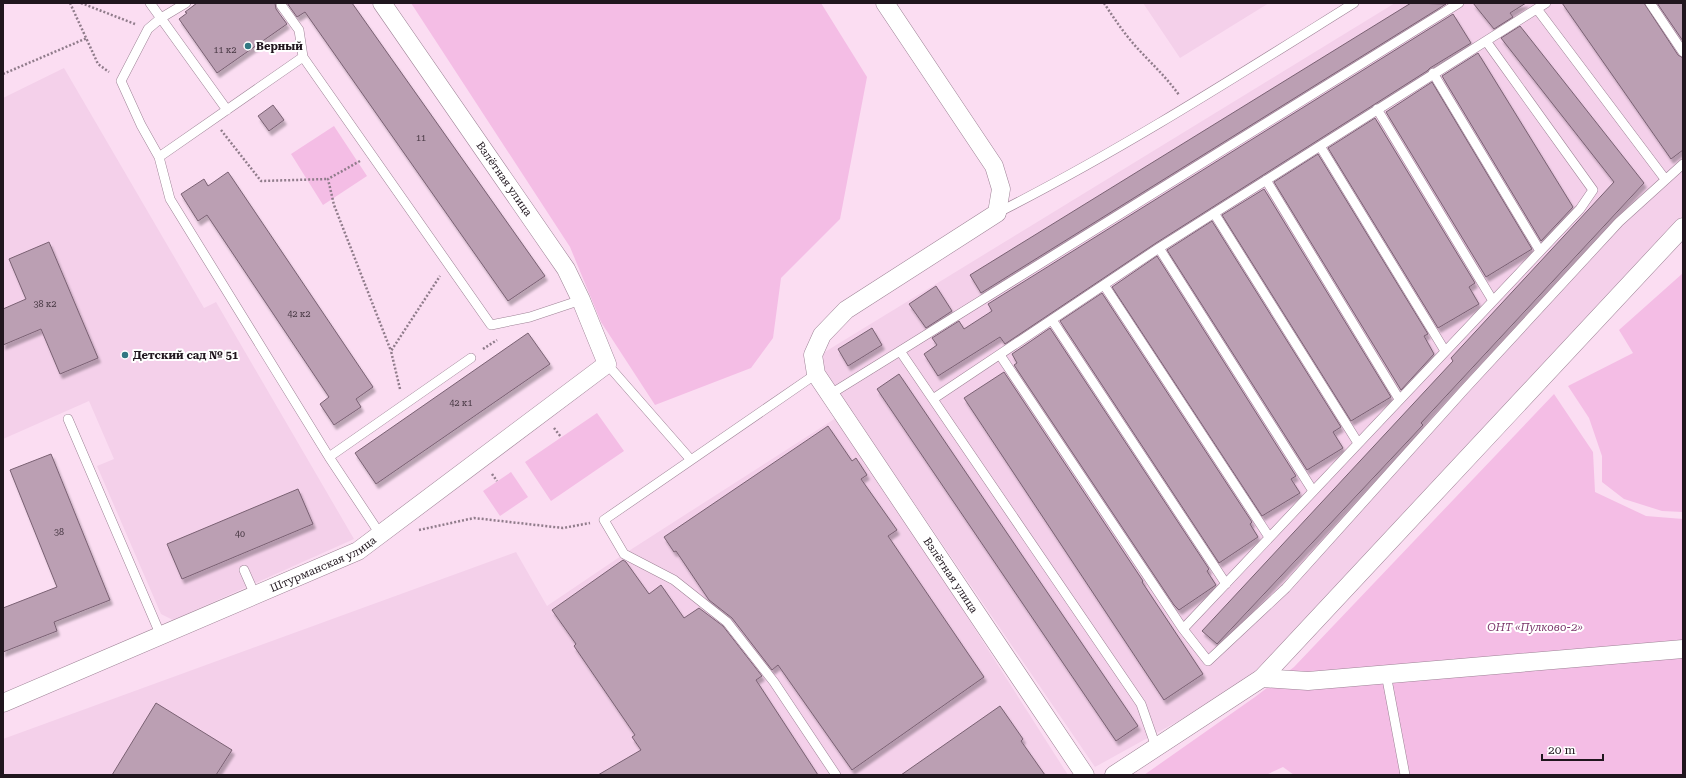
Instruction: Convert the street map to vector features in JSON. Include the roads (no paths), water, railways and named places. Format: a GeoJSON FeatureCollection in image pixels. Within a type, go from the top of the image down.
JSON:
{"type":"FeatureCollection","features":[{"type":"Feature","properties":{"kind":"street","name":"Взлётная улица"},"geometry":{"type":"LineString","coordinates":[[382,3],[566,269],[581,300],[607,364]]}},
{"type":"Feature","properties":{"kind":"street"},"geometry":{"type":"LineString","coordinates":[[816,374],[814,356],[822,335],[846,310],[997,213],[1001,189],[994,166],[886,3]]}},
{"type":"Feature","properties":{"kind":"street"},"geometry":{"type":"LineString","coordinates":[[1114,775],[1262,678],[1683,227]]}},
{"type":"Feature","properties":{"kind":"street","name":"Штурманская улица"},"geometry":{"type":"LineString","coordinates":[[3,703],[358,551],[607,364]]}},
{"type":"Feature","properties":{"kind":"street","name":"Взлётная улица"},"geometry":{"type":"LineString","coordinates":[[816,374],[1085,775]]}},
{"type":"Feature","properties":{"kind":"street"},"geometry":{"type":"LineString","coordinates":[[1262,678],[1308,681],[1683,649]]}},
{"type":"Feature","properties":{"kind":"lane"},"geometry":{"type":"LineString","coordinates":[[150,3],[227,110]]}},
{"type":"Feature","properties":{"kind":"lane"},"geometry":{"type":"LineString","coordinates":[[186,3],[161,18],[148,29],[121,81],[141,125],[159,157],[170,199],[329,457],[380,534]]}},
{"type":"Feature","properties":{"kind":"lane"},"geometry":{"type":"LineString","coordinates":[[997,213],[1042,191],[1187,107],[1354,3]]}},
{"type":"Feature","properties":{"kind":"lane"},"geometry":{"type":"LineString","coordinates":[[829,395],[1459,3]]}},
{"type":"Feature","properties":{"kind":"lane"},"geometry":{"type":"LineString","coordinates":[[933,399],[1159,248],[1433,73],[1546,3]]}},
{"type":"Feature","properties":{"kind":"lane"},"geometry":{"type":"LineString","coordinates":[[1650,3],[1683,52]]}},
{"type":"Feature","properties":{"kind":"lane"},"geometry":{"type":"LineString","coordinates":[[281,4],[299,30],[303,57],[491,325],[530,317],[581,300]]}},
{"type":"Feature","properties":{"kind":"lane"},"geometry":{"type":"LineString","coordinates":[[1537,9],[1665,179]]}},
{"type":"Feature","properties":{"kind":"lane"},"geometry":{"type":"LineString","coordinates":[[1183,629],[1580,209],[1593,190],[1486,41]]}},
{"type":"Feature","properties":{"kind":"lane"},"geometry":{"type":"LineString","coordinates":[[159,157],[303,57]]}},
{"type":"Feature","properties":{"kind":"lane"},"geometry":{"type":"LineString","coordinates":[[1433,73],[1540,251]]}},
{"type":"Feature","properties":{"kind":"lane"},"geometry":{"type":"LineString","coordinates":[[1377,109],[1493,301]]}},
{"type":"Feature","properties":{"kind":"lane"},"geometry":{"type":"LineString","coordinates":[[1320,146],[1445,351]]}},
{"type":"Feature","properties":{"kind":"lane"},"geometry":{"type":"LineString","coordinates":[[1000,355],[1183,629],[1208,661],[1286,588],[1464,390],[1619,222],[1683,164]]}},
{"type":"Feature","properties":{"kind":"lane"},"geometry":{"type":"LineString","coordinates":[[1266,180],[1399,399]]}},
{"type":"Feature","properties":{"kind":"lane"},"geometry":{"type":"LineString","coordinates":[[1214,213],[1358,443]]}},
{"type":"Feature","properties":{"kind":"lane"},"geometry":{"type":"LineString","coordinates":[[1159,248],[1313,491]]}},
{"type":"Feature","properties":{"kind":"lane"},"geometry":{"type":"LineString","coordinates":[[1104,285],[1269,537]]}},
{"type":"Feature","properties":{"kind":"lane"},"geometry":{"type":"LineString","coordinates":[[1052,320],[1226,584]]}},
{"type":"Feature","properties":{"kind":"lane"},"geometry":{"type":"LineString","coordinates":[[900,351],[1141,704],[1156,747]]}},
{"type":"Feature","properties":{"kind":"lane"},"geometry":{"type":"LineString","coordinates":[[329,457],[471,358]]}},
{"type":"Feature","properties":{"kind":"lane"},"geometry":{"type":"LineString","coordinates":[[607,364],[691,460]]}},
{"type":"Feature","properties":{"kind":"lane"},"geometry":{"type":"LineString","coordinates":[[816,374],[604,520],[624,554],[674,580],[727,622],[774,682],[836,775]]}},
{"type":"Feature","properties":{"kind":"lane"},"geometry":{"type":"LineString","coordinates":[[68,419],[161,636]]}},
{"type":"Feature","properties":{"kind":"lane"},"geometry":{"type":"LineString","coordinates":[[244,570],[255,595]]}},
{"type":"Feature","properties":{"kind":"lane"},"geometry":{"type":"LineString","coordinates":[[1386,674],[1405,775]]}},
{"type":"Feature","properties":{"kind":"place","name":"Верный"},"geometry":{"type":"Point","coordinates":[248,46]}},
{"type":"Feature","properties":{"kind":"place","name":"Детский сад № 51"},"geometry":{"type":"Point","coordinates":[125,355]}},
{"type":"Feature","properties":{"kind":"park label","name":"ОНТ «Пулково-2»"},"geometry":{"type":"Point","coordinates":[1535,627]}}]}
